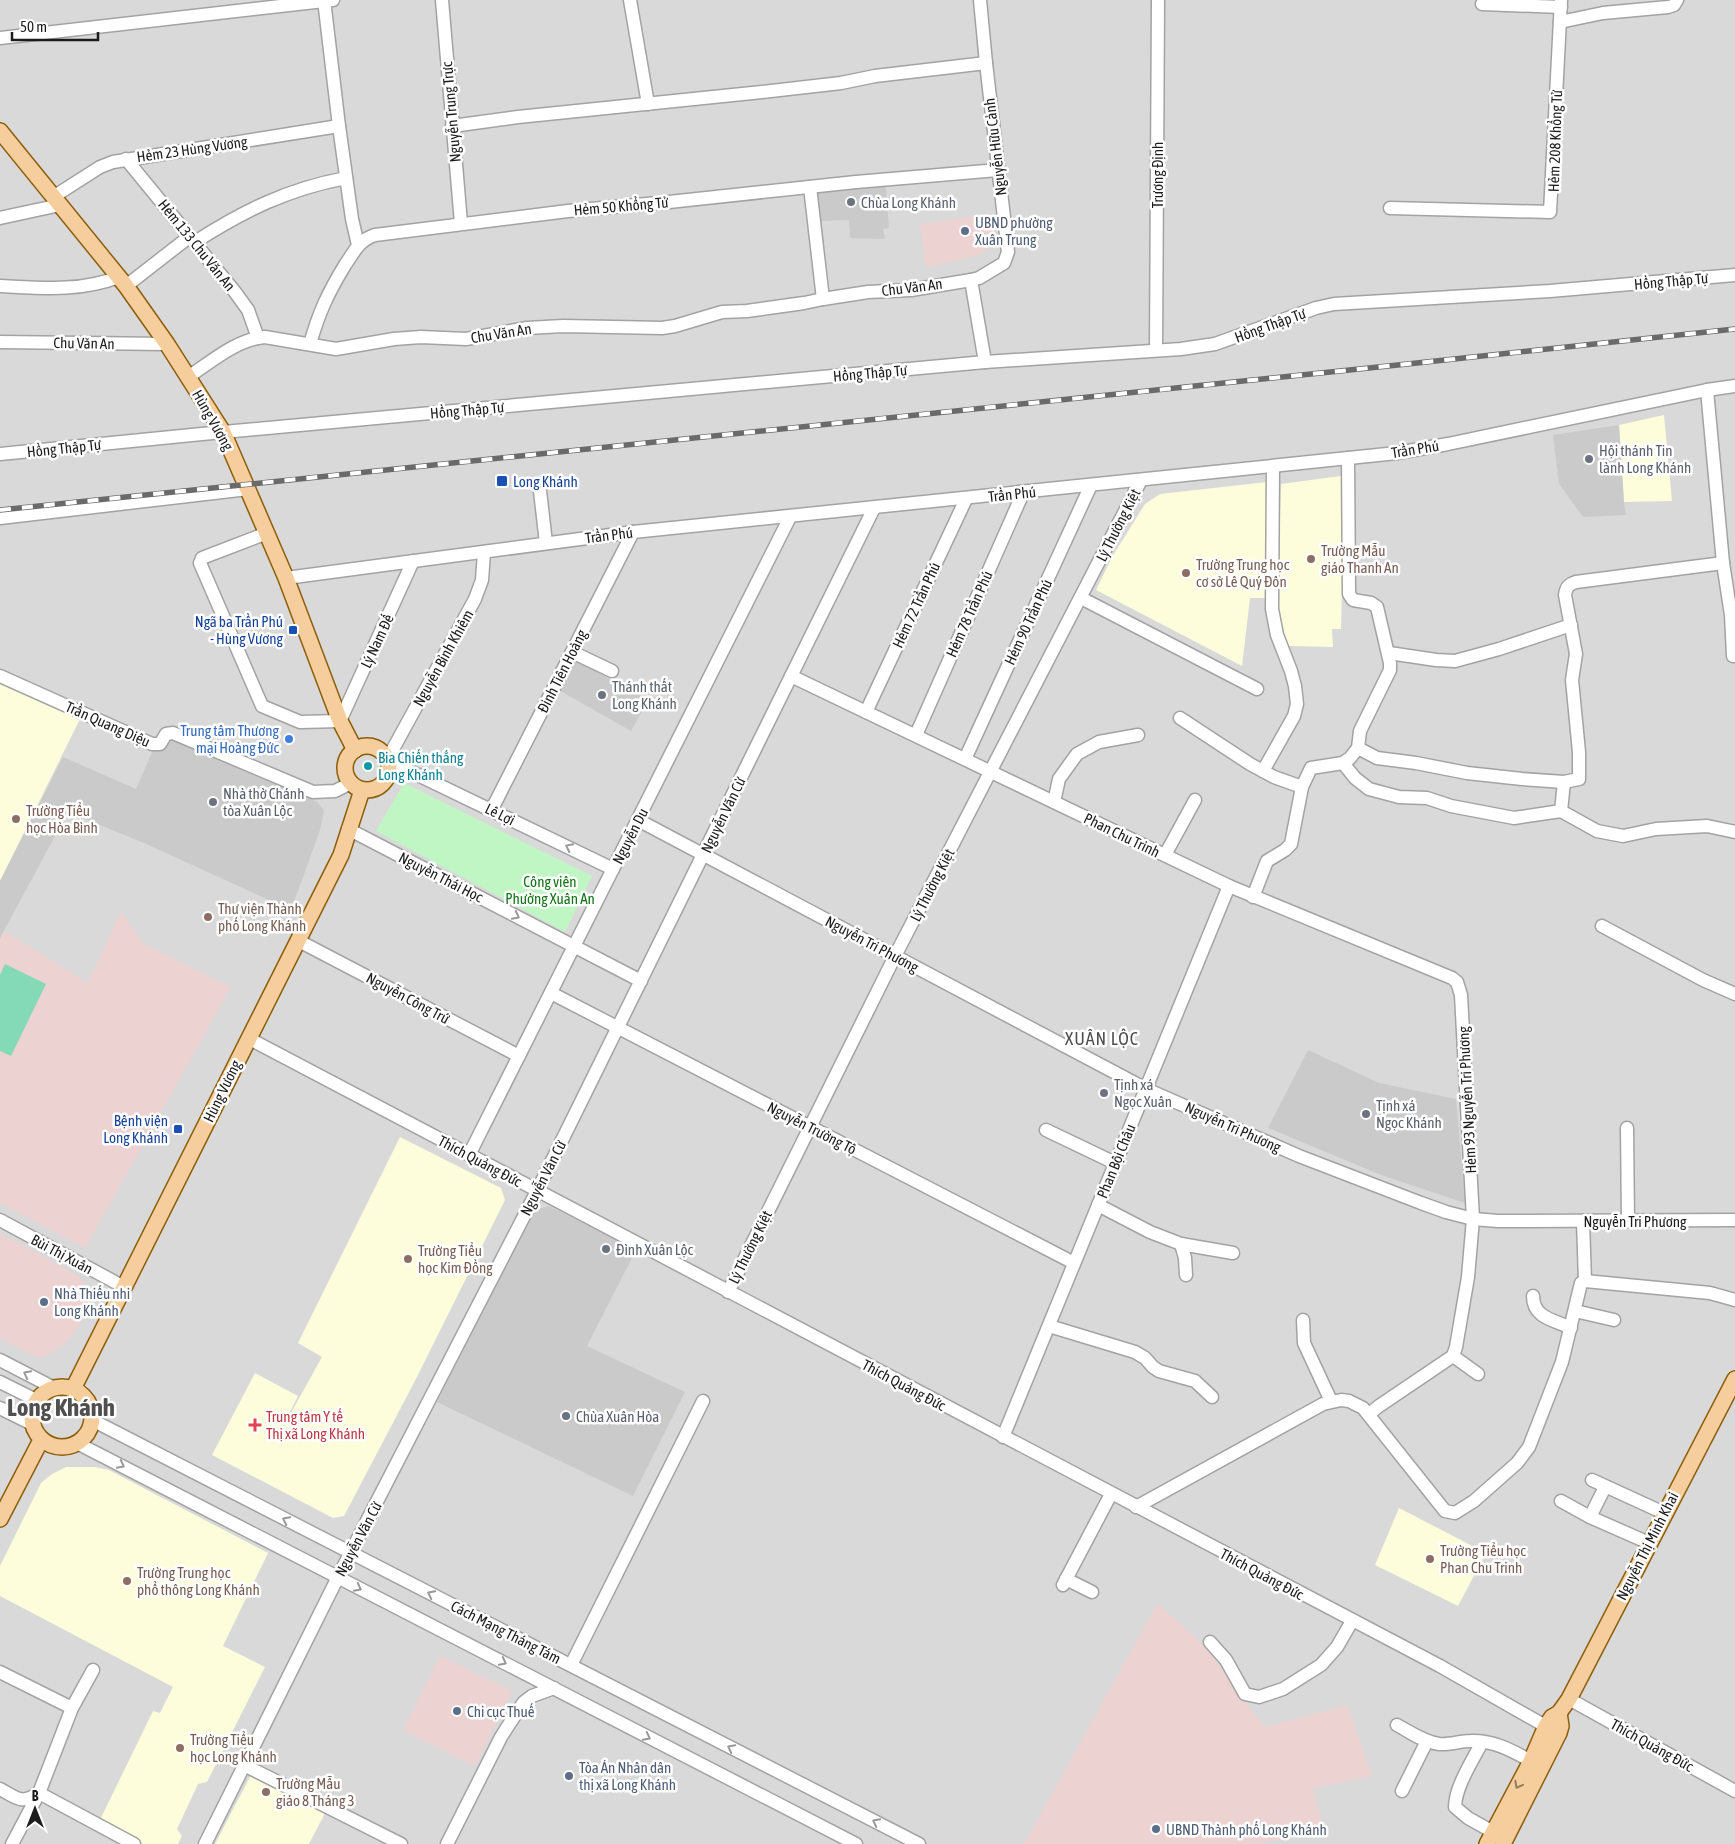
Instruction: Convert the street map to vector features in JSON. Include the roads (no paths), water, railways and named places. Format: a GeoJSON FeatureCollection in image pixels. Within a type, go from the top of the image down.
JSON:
{"type":"FeatureCollection","features":[{"type":"Feature","properties":{"kind":"main road","name":"Hùng Vương"},"geometry":{"type":"LineString","coordinates":[[0,132],[123,281],[167,344],[223,432],[286,578],[340,722],[355,750]]}},
{"type":"Feature","properties":{"kind":"main road"},"geometry":{"type":"LineString","coordinates":[[366,746],[373,747],[382,752],[387,760],[389,771],[385,781],[374,789],[357,786],[346,774],[345,767],[348,757],[355,750],[366,746]]}},
{"type":"Feature","properties":{"kind":"main road","name":"Hùng Vương"},"geometry":{"type":"LineString","coordinates":[[73,1389],[340,854],[348,829],[357,786]]}},
{"type":"Feature","properties":{"kind":"main road","name":"Nguyễn Thị Minh Khai"},"geometry":{"type":"LineString","coordinates":[[1495,1840],[1552,1730],[1552,1718],[1559,1713],[1569,1699],[1735,1379]]}},
{"type":"Feature","properties":{"kind":"main road"},"geometry":{"type":"LineString","coordinates":[[54,1388],[73,1389],[84,1396],[91,1407],[92,1420],[87,1433],[77,1443],[65,1447],[52,1446],[41,1440],[32,1424],[31,1416],[36,1400],[41,1394],[54,1388]]}},
{"type":"Feature","properties":{"kind":"main road"},"geometry":{"type":"LineString","coordinates":[[0,1519],[41,1440]]}},
{"type":"Feature","properties":{"kind":"main road","name":"Nguyễn Thị Minh Khai"},"geometry":{"type":"LineString","coordinates":[[1495,1840],[1531,1761],[1552,1730]]}},
{"type":"Feature","properties":{"kind":"street"},"geometry":{"type":"LineString","coordinates":[[0,38],[327,0],[339,126],[352,219],[358,245],[324,302],[310,344]]}},
{"type":"Feature","properties":{"kind":"street","name":"Nguyễn Trung Trực"},"geometry":{"type":"LineString","coordinates":[[442,0],[461,223]]}},
{"type":"Feature","properties":{"kind":"street"},"geometry":{"type":"LineString","coordinates":[[630,0],[648,104]]}},
{"type":"Feature","properties":{"kind":"street","name":"Nguyễn Hữu Cảnh"},"geometry":{"type":"LineString","coordinates":[[971,280],[979,278],[1004,263],[1007,258],[980,0]]}},
{"type":"Feature","properties":{"kind":"street","name":"Trương Định"},"geometry":{"type":"LineString","coordinates":[[1156,350],[1158,0]]}},
{"type":"Feature","properties":{"kind":"street"},"geometry":{"type":"LineString","coordinates":[[1560,22],[1603,12],[1668,7],[1674,5],[1677,0]]}},
{"type":"Feature","properties":{"kind":"street"},"geometry":{"type":"LineString","coordinates":[[1482,4],[1561,4]]}},
{"type":"Feature","properties":{"kind":"street","name":"Hẻm 208 Khổng Tử"},"geometry":{"type":"LineString","coordinates":[[1390,208],[1550,212],[1561,4]]}},
{"type":"Feature","properties":{"kind":"street"},"geometry":{"type":"LineString","coordinates":[[452,126],[518,117],[831,84],[875,76],[986,63]]}},
{"type":"Feature","properties":{"kind":"street","name":"Hẻm 23 Hùng Vương"},"geometry":{"type":"LineString","coordinates":[[57,201],[100,167],[126,159],[339,126]]}},
{"type":"Feature","properties":{"kind":"street","name":"Hẻm 133 Chu Văn An"},"geometry":{"type":"LineString","coordinates":[[126,159],[243,303],[258,338]]}},
{"type":"Feature","properties":{"kind":"street","name":"Hẻm 50 Khổng Tử"},"geometry":{"type":"LineString","coordinates":[[358,245],[366,238],[375,235],[461,223],[810,187],[998,170]]}},
{"type":"Feature","properties":{"kind":"street"},"geometry":{"type":"LineString","coordinates":[[0,286],[56,289],[123,281],[192,239],[272,200],[312,185],[346,178]]}},
{"type":"Feature","properties":{"kind":"street"},"geometry":{"type":"LineString","coordinates":[[810,187],[823,299]]}},
{"type":"Feature","properties":{"kind":"street"},"geometry":{"type":"LineString","coordinates":[[0,218],[57,201]]}},
{"type":"Feature","properties":{"kind":"street","name":"Hồng Thập Tự"},"geometry":{"type":"LineString","coordinates":[[0,454],[985,362],[1181,349],[1215,344],[1316,308],[1334,304],[1550,291],[1735,275]]}},
{"type":"Feature","properties":{"kind":"street"},"geometry":{"type":"LineString","coordinates":[[971,280],[985,362]]}},
{"type":"Feature","properties":{"kind":"street","name":"Chu Văn An"},"geometry":{"type":"LineString","coordinates":[[188,377],[231,349],[265,337],[336,349],[394,339],[421,337],[466,339],[527,328],[563,326],[662,328],[722,312],[747,311],[868,292],[911,290],[971,280]]}},
{"type":"Feature","properties":{"kind":"street","name":"Chu Văn An"},"geometry":{"type":"LineString","coordinates":[[0,342],[167,344]]}},
{"type":"Feature","properties":{"kind":"street","name":"Trần Phú"},"geometry":{"type":"LineString","coordinates":[[286,578],[633,532],[1091,486],[1419,450],[1707,390],[1735,386]]}},
{"type":"Feature","properties":{"kind":"street"},"geometry":{"type":"LineString","coordinates":[[1707,390],[1727,556],[1732,656]]}},
{"type":"Feature","properties":{"kind":"street"},"geometry":{"type":"LineString","coordinates":[[1253,897],[1267,861],[1285,850],[1290,844],[1302,787],[1311,768],[1343,763],[1350,758],[1358,748],[1360,732],[1390,670],[1389,653],[1377,607],[1371,603],[1353,600],[1349,594],[1348,458]]}},
{"type":"Feature","properties":{"kind":"street"},"geometry":{"type":"LineString","coordinates":[[1263,771],[1294,716],[1297,704],[1292,671],[1277,635],[1272,609],[1273,466]]}},
{"type":"Feature","properties":{"kind":"street","name":"Lý Thường Kiệt"},"geometry":{"type":"LineString","coordinates":[[728,1292],[896,956],[1141,480]]}},
{"type":"Feature","properties":{"kind":"street","name":"Hẻm 90 Trần Phú"},"geometry":{"type":"LineString","coordinates":[[965,759],[1091,486]]}},
{"type":"Feature","properties":{"kind":"street"},"geometry":{"type":"LineString","coordinates":[[0,518],[248,489]]}},
{"type":"Feature","properties":{"kind":"street"},"geometry":{"type":"LineString","coordinates":[[540,491],[546,543]]}},
{"type":"Feature","properties":{"kind":"street","name":"Hẻm 78 Trần Phú"},"geometry":{"type":"LineString","coordinates":[[916,736],[1023,493]]}},
{"type":"Feature","properties":{"kind":"street","name":"Hẻm 72 Trần Phú"},"geometry":{"type":"LineString","coordinates":[[866,712],[966,499]]}},
{"type":"Feature","properties":{"kind":"street","name":"Nguyễn Văn Cừ"},"geometry":{"type":"LineString","coordinates":[[204,1844],[338,1577],[537,1191],[874,508]]}},
{"type":"Feature","properties":{"kind":"street","name":"Nguyễn Du"},"geometry":{"type":"LineString","coordinates":[[469,1155],[790,517]]}},
{"type":"Feature","properties":{"kind":"street","name":"Đinh Tiên Hoàng"},"geometry":{"type":"LineString","coordinates":[[492,809],[633,532]]}},
{"type":"Feature","properties":{"kind":"street"},"geometry":{"type":"LineString","coordinates":[[267,533],[202,558],[200,563],[262,706],[300,722],[340,722]]}},
{"type":"Feature","properties":{"kind":"street","name":"Nguyễn Bỉnh Khiêm"},"geometry":{"type":"LineString","coordinates":[[387,760],[475,599],[482,580],[484,552]]}},
{"type":"Feature","properties":{"kind":"street"},"geometry":{"type":"LineString","coordinates":[[1358,748],[1377,758],[1416,762],[1467,773],[1564,782],[1579,779],[1572,680],[1576,654],[1565,595],[1569,584],[1727,556]]}},
{"type":"Feature","properties":{"kind":"street","name":"Lý Nam Đế"},"geometry":{"type":"LineString","coordinates":[[340,722],[413,561]]}},
{"type":"Feature","properties":{"kind":"street"},"geometry":{"type":"LineString","coordinates":[[1081,598],[1257,689]]}},
{"type":"Feature","properties":{"kind":"street"},"geometry":{"type":"LineString","coordinates":[[1389,653],[1436,660],[1455,660],[1498,649],[1570,625]]}},
{"type":"Feature","properties":{"kind":"street"},"geometry":{"type":"LineString","coordinates":[[572,652],[612,671]]}},
{"type":"Feature","properties":{"kind":"street","name":"Trần Quang Diệu"},"geometry":{"type":"LineString","coordinates":[[0,676],[152,744],[160,744],[166,734],[173,733],[313,792],[335,791],[357,786]]}},
{"type":"Feature","properties":{"kind":"street","name":"Phan Chu Trinh"},"geometry":{"type":"LineString","coordinates":[[791,676],[1228,886],[1452,978],[1457,982]]}},
{"type":"Feature","properties":{"kind":"street"},"geometry":{"type":"LineString","coordinates":[[1180,718],[1250,764],[1302,787]]}},
{"type":"Feature","properties":{"kind":"street"},"geometry":{"type":"LineString","coordinates":[[1054,802],[1059,779],[1077,754],[1099,742],[1138,734]]}},
{"type":"Feature","properties":{"kind":"street","name":"Lê Lợi"},"geometry":{"type":"LineString","coordinates":[[387,760],[613,869]]}},
{"type":"Feature","properties":{"kind":"street"},"geometry":{"type":"LineString","coordinates":[[1343,763],[1354,778],[1361,785],[1369,789],[1400,797],[1428,798],[1451,806],[1514,818],[1560,811],[1598,831],[1623,836],[1656,829],[1707,826],[1735,832]]}},
{"type":"Feature","properties":{"kind":"street"},"geometry":{"type":"LineString","coordinates":[[1560,811],[1564,782]]}},
{"type":"Feature","properties":{"kind":"street"},"geometry":{"type":"LineString","coordinates":[[1165,855],[1195,800]]}},
{"type":"Feature","properties":{"kind":"street","name":"Nguyễn Tri Phương"},"geometry":{"type":"LineString","coordinates":[[638,820],[1146,1089],[1299,1156],[1421,1204],[1473,1219],[1583,1221],[1735,1220]]}},
{"type":"Feature","properties":{"kind":"street","name":"Nguyễn Thái Học"},"geometry":{"type":"LineString","coordinates":[[348,829],[641,981]]}},
{"type":"Feature","properties":{"kind":"street","name":"Phan Bội Châu"},"geometry":{"type":"LineString","coordinates":[[1003,1437],[1228,886]]}},
{"type":"Feature","properties":{"kind":"street"},"geometry":{"type":"LineString","coordinates":[[1602,926],[1703,980],[1735,994]]}},
{"type":"Feature","properties":{"kind":"street","name":"Nguyễn Công Trứ"},"geometry":{"type":"LineString","coordinates":[[297,940],[519,1056]]}},
{"type":"Feature","properties":{"kind":"street","name":"Hẻm 93 Nguyễn Tri Phương"},"geometry":{"type":"LineString","coordinates":[[1453,1356],[1468,1278],[1473,1219],[1461,995],[1457,982]]}},
{"type":"Feature","properties":{"kind":"street","name":"Nguyễn Trường Tộ"},"geometry":{"type":"LineString","coordinates":[[551,993],[1074,1264]]}},
{"type":"Feature","properties":{"kind":"street","name":"Thích Quảng Đức"},"geometry":{"type":"LineString","coordinates":[[248,1038],[1110,1494],[1440,1666],[1552,1730]]}},
{"type":"Feature","properties":{"kind":"street"},"geometry":{"type":"LineString","coordinates":[[1627,1128],[1628,1221]]}},
{"type":"Feature","properties":{"kind":"street"},"geometry":{"type":"LineString","coordinates":[[1046,1130],[1115,1163]]}},
{"type":"Feature","properties":{"kind":"street"},"geometry":{"type":"LineString","coordinates":[[1098,1205],[1150,1232],[1181,1244],[1233,1253]]}},
{"type":"Feature","properties":{"kind":"street","name":"Bùi Thị Xuân"},"geometry":{"type":"LineString","coordinates":[[0,1220],[124,1287]]}},
{"type":"Feature","properties":{"kind":"street"},"geometry":{"type":"LineString","coordinates":[[1583,1221],[1585,1281]]}},
{"type":"Feature","properties":{"kind":"street"},"geometry":{"type":"LineString","coordinates":[[1181,1244],[1185,1258],[1186,1275]]}},
{"type":"Feature","properties":{"kind":"street"},"geometry":{"type":"LineString","coordinates":[[1136,1507],[1322,1404],[1332,1401],[1349,1401],[1363,1408],[1369,1414],[1445,1511],[1455,1513],[1474,1501],[1510,1469],[1529,1447],[1559,1371],[1572,1328],[1581,1283],[1585,1281],[1710,1293],[1735,1300]]}},
{"type":"Feature","properties":{"kind":"street"},"geometry":{"type":"LineString","coordinates":[[1533,1296],[1535,1308],[1540,1314],[1572,1328]]}},
{"type":"Feature","properties":{"kind":"street"},"geometry":{"type":"LineString","coordinates":[[1575,1311],[1614,1320]]}},
{"type":"Feature","properties":{"kind":"street"},"geometry":{"type":"LineString","coordinates":[[1303,1320],[1304,1344],[1332,1401]]}},
{"type":"Feature","properties":{"kind":"street"},"geometry":{"type":"LineString","coordinates":[[1049,1326],[1135,1352],[1145,1358],[1159,1371],[1195,1381],[1212,1397]]}},
{"type":"Feature","properties":{"kind":"street"},"geometry":{"type":"LineString","coordinates":[[1369,1414],[1453,1356],[1478,1374]]}},
{"type":"Feature","properties":{"kind":"street"},"geometry":{"type":"LineString","coordinates":[[0,1360],[54,1388]]}},
{"type":"Feature","properties":{"kind":"street"},"geometry":{"type":"LineString","coordinates":[[0,1382],[36,1400]]}},
{"type":"Feature","properties":{"kind":"street"},"geometry":{"type":"LineString","coordinates":[[571,1665],[703,1401]]}},
{"type":"Feature","properties":{"kind":"street"},"geometry":{"type":"LineString","coordinates":[[0,1408],[32,1424]]}},
{"type":"Feature","properties":{"kind":"street","name":"Cách Mạng Tháng Tám"},"geometry":{"type":"LineString","coordinates":[[92,1420],[919,1844]]}},
{"type":"Feature","properties":{"kind":"street","name":"Cách Mạng Tháng Tám"},"geometry":{"type":"LineString","coordinates":[[77,1443],[856,1844]]}},
{"type":"Feature","properties":{"kind":"street"},"geometry":{"type":"LineString","coordinates":[[1592,1480],[1664,1514]]}},
{"type":"Feature","properties":{"kind":"street"},"geometry":{"type":"LineString","coordinates":[[1590,1517],[1605,1487]]}},
{"type":"Feature","properties":{"kind":"street"},"geometry":{"type":"LineString","coordinates":[[1092,1592],[1065,1582],[1110,1494]]}},
{"type":"Feature","properties":{"kind":"street"},"geometry":{"type":"LineString","coordinates":[[1561,1501],[1590,1517],[1649,1543]]}},
{"type":"Feature","properties":{"kind":"street"},"geometry":{"type":"LineString","coordinates":[[1210,1642],[1226,1660],[1245,1694],[1259,1697],[1288,1687],[1321,1665],[1337,1647],[1352,1621]]}},
{"type":"Feature","properties":{"kind":"street"},"geometry":{"type":"LineString","coordinates":[[12,1844],[39,1793],[72,1708],[92,1670]]}},
{"type":"Feature","properties":{"kind":"street"},"geometry":{"type":"LineString","coordinates":[[0,1672],[72,1708]]}},
{"type":"Feature","properties":{"kind":"street"},"geometry":{"type":"LineString","coordinates":[[447,1844],[501,1737],[516,1712],[532,1696],[554,1688]]}},
{"type":"Feature","properties":{"kind":"street","name":"Thích Quảng Đức"},"geometry":{"type":"LineString","coordinates":[[1569,1699],[1735,1791]]}},
{"type":"Feature","properties":{"kind":"street"},"geometry":{"type":"LineString","coordinates":[[1397,1725],[1427,1741],[1440,1744],[1470,1741],[1491,1742],[1506,1747],[1531,1761]]}},
{"type":"Feature","properties":{"kind":"street"},"geometry":{"type":"LineString","coordinates":[[1402,1791],[1427,1741]]}},
{"type":"Feature","properties":{"kind":"street"},"geometry":{"type":"LineString","coordinates":[[1482,1742],[1455,1798],[1455,1807],[1495,1840]]}},
{"type":"Feature","properties":{"kind":"street"},"geometry":{"type":"LineString","coordinates":[[244,1765],[402,1844]]}},
{"type":"Feature","properties":{"kind":"street"},"geometry":{"type":"LineString","coordinates":[[0,1789],[20,1800],[26,1800],[39,1793]]}},
{"type":"Feature","properties":{"kind":"street"},"geometry":{"type":"LineString","coordinates":[[39,1793],[134,1844]]}},
{"type":"Feature","properties":{"kind":"railway"},"geometry":{"type":"LineString","coordinates":[[0,510],[1735,329]]}},
{"type":"Feature","properties":{"kind":"place","name":"Chùa Long Khánh"},"geometry":{"type":"Point","coordinates":[851,202]}},
{"type":"Feature","properties":{"kind":"place","name":"UBND phường Xuân Trung"},"geometry":{"type":"Point","coordinates":[965,231]}},
{"type":"Feature","properties":{"kind":"place","name":"Hội thánh Tin lành Long Khánh"},"geometry":{"type":"Point","coordinates":[1589,459]}},
{"type":"Feature","properties":{"kind":"place","name":"Long Khánh"},"geometry":{"type":"Point","coordinates":[502,481]}},
{"type":"Feature","properties":{"kind":"place","name":"Trường Mẫu giáo Thanh An"},"geometry":{"type":"Point","coordinates":[1311,559]}},
{"type":"Feature","properties":{"kind":"place","name":"Trường Trung học cơ sở Lê Quý Đôn"},"geometry":{"type":"Point","coordinates":[1186,573]}},
{"type":"Feature","properties":{"kind":"place","name":"Ngã ba Trần Phú - Hùng Vương"},"geometry":{"type":"Point","coordinates":[293,630]}},
{"type":"Feature","properties":{"kind":"place","name":"Thánh thất Long Khánh"},"geometry":{"type":"Point","coordinates":[602,695]}},
{"type":"Feature","properties":{"kind":"place","name":"Trung tâm Thương mại Hoàng Đức"},"geometry":{"type":"Point","coordinates":[289,739]}},
{"type":"Feature","properties":{"kind":"place","name":"Bia Chiến thắng Long Khánh"},"geometry":{"type":"Point","coordinates":[368,766]}},
{"type":"Feature","properties":{"kind":"place","name":"Nhà thờ Chánh tòa Xuân Lộc"},"geometry":{"type":"Point","coordinates":[213,802]}},
{"type":"Feature","properties":{"kind":"place","name":"Trường Tiểu học Hòa Bình"},"geometry":{"type":"Point","coordinates":[16,819]}},
{"type":"Feature","properties":{"kind":"place","name":"Thư viện Thành phố Long Khánh"},"geometry":{"type":"Point","coordinates":[208,917]}},
{"type":"Feature","properties":{"kind":"place","name":"Tịnh xá Ngọc Xuân"},"geometry":{"type":"Point","coordinates":[1104,1093]}},
{"type":"Feature","properties":{"kind":"place","name":"Tịnh xá Ngọc Khánh"},"geometry":{"type":"Point","coordinates":[1366,1114]}},
{"type":"Feature","properties":{"kind":"place","name":"Bệnh viện Long Khánh"},"geometry":{"type":"Point","coordinates":[178,1129]}},
{"type":"Feature","properties":{"kind":"place","name":"Đình Xuân Lộc"},"geometry":{"type":"Point","coordinates":[606,1249]}},
{"type":"Feature","properties":{"kind":"place","name":"Trường Tiểu học Kim Đồng"},"geometry":{"type":"Point","coordinates":[408,1259]}},
{"type":"Feature","properties":{"kind":"place","name":"Nhà Thiếu nhi Long Khánh"},"geometry":{"type":"Point","coordinates":[44,1302]}},
{"type":"Feature","properties":{"kind":"place","name":"Chùa Xuân Hòa"},"geometry":{"type":"Point","coordinates":[566,1416]}},
{"type":"Feature","properties":{"kind":"place","name":"Trung tâm Y tế Thị xã Long Khánh"},"geometry":{"type":"Point","coordinates":[255,1425]}},
{"type":"Feature","properties":{"kind":"place","name":"Trường Tiểu học Phan Chu Trinh"},"geometry":{"type":"Point","coordinates":[1430,1559]}},
{"type":"Feature","properties":{"kind":"place","name":"Trường Trung học phổ thông Long Khánh"},"geometry":{"type":"Point","coordinates":[127,1581]}},
{"type":"Feature","properties":{"kind":"place","name":"Chi cục Thuế"},"geometry":{"type":"Point","coordinates":[457,1711]}},
{"type":"Feature","properties":{"kind":"place","name":"Trường Tiểu học Long Khánh"},"geometry":{"type":"Point","coordinates":[180,1748]}},
{"type":"Feature","properties":{"kind":"place","name":"Tòa Án Nhân dân thị xã Long Khánh"},"geometry":{"type":"Point","coordinates":[569,1776]}},
{"type":"Feature","properties":{"kind":"place","name":"Trường Mẫu giáo 8 Tháng 3"},"geometry":{"type":"Point","coordinates":[266,1792]}},
{"type":"Feature","properties":{"kind":"place","name":"UBND Thành phố Long Khánh"},"geometry":{"type":"Point","coordinates":[1156,1829]}},
{"type":"Feature","properties":{"kind":"district","name":"XUÂN LỘC"},"geometry":{"type":"Point","coordinates":[1102,1038]}},
{"type":"Feature","properties":{"kind":"district","name":"Long Khánh"},"geometry":{"type":"Point","coordinates":[61,1407]}},
{"type":"Feature","properties":{"kind":"park label","name":"Công viên Phường Xuân An"},"geometry":{"type":"Point","coordinates":[550,890]}}]}
